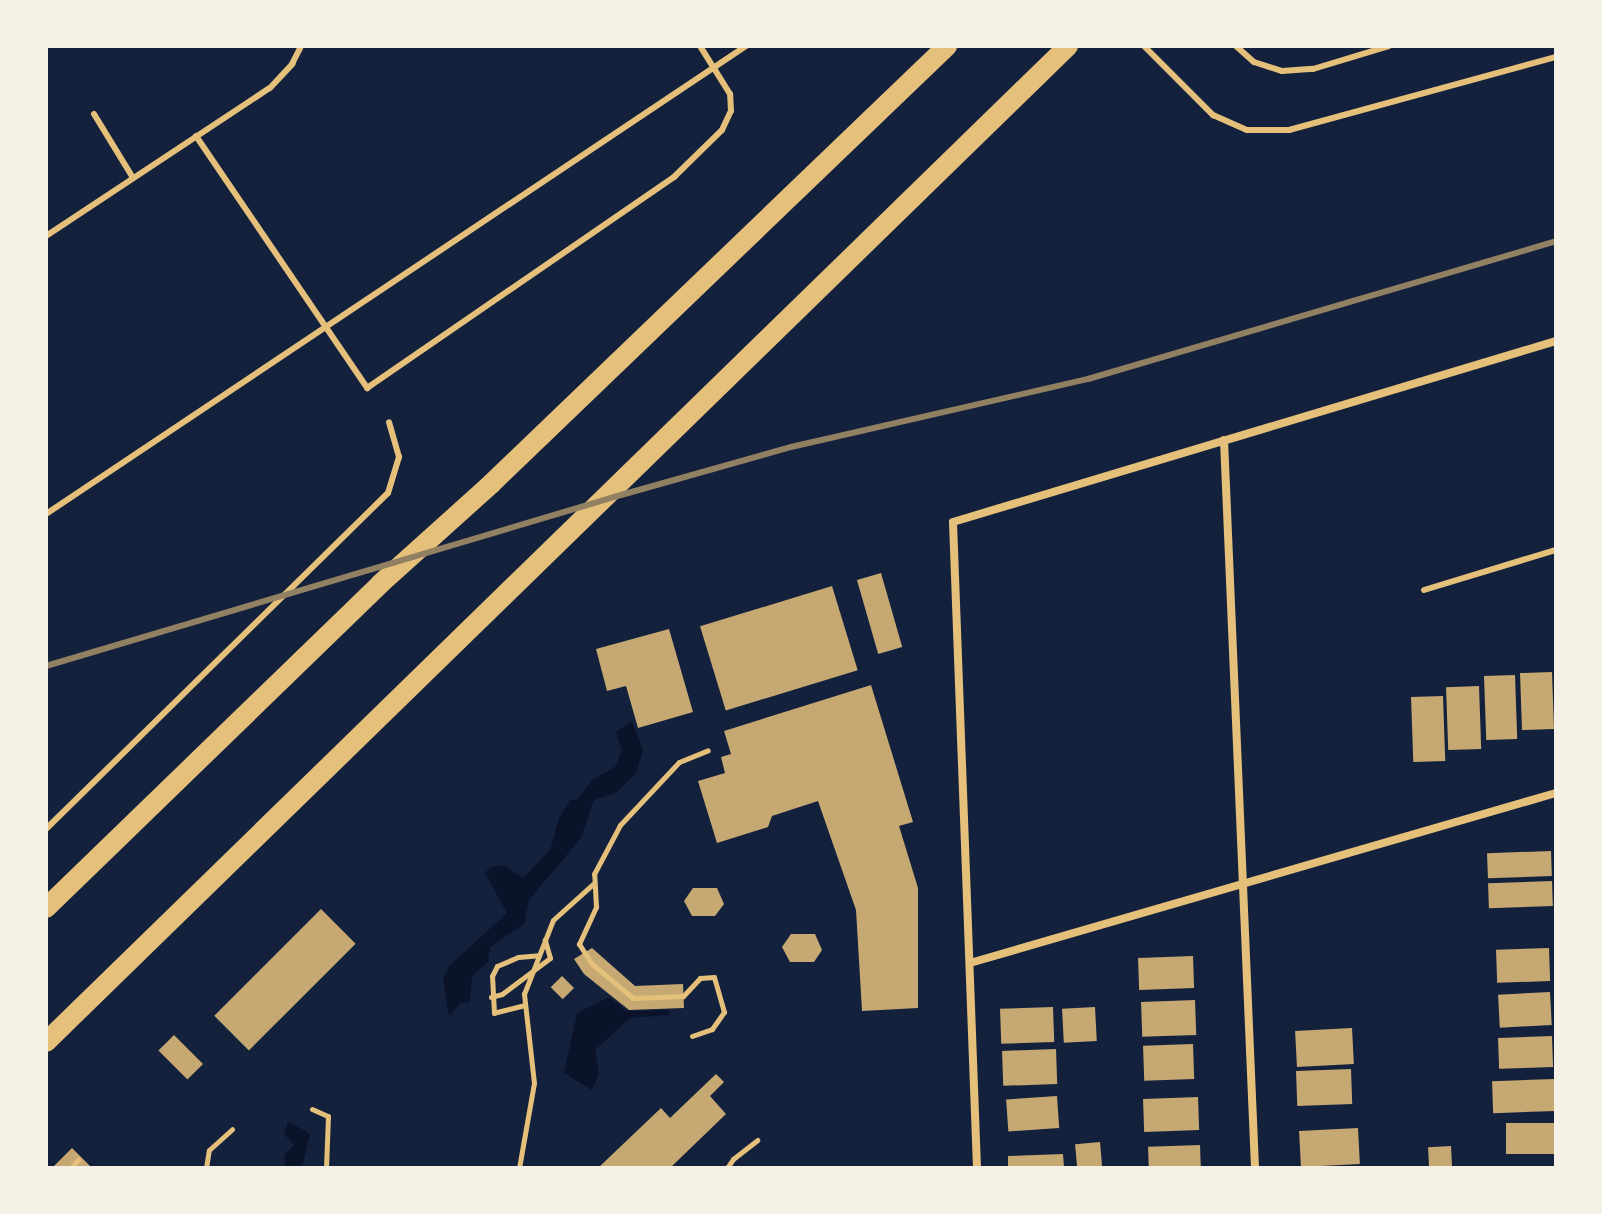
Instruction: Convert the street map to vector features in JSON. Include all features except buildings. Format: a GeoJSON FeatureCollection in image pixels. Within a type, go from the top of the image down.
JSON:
{"type":"FeatureCollection","features":[{"type":"Feature","properties":{"kind":"highway"},"geometry":{"type":"LineString","coordinates":[[46,908],[380,584],[492,483],[947,46]]}},
{"type":"Feature","properties":{"kind":"highway"},"geometry":{"type":"LineString","coordinates":[[46,1042],[1068,46]]}},
{"type":"Feature","properties":{"kind":"street"},"geometry":{"type":"LineString","coordinates":[[977,1168],[953,522],[1556,341]]}},
{"type":"Feature","properties":{"kind":"street"},"geometry":{"type":"LineString","coordinates":[[1224,440],[1255,1168]]}},
{"type":"Feature","properties":{"kind":"street"},"geometry":{"type":"LineString","coordinates":[[970,963],[1556,793]]}},
{"type":"Feature","properties":{"kind":"lane"},"geometry":{"type":"LineString","coordinates":[[46,236],[270,88],[292,64],[301,46]]}},
{"type":"Feature","properties":{"kind":"lane"},"geometry":{"type":"LineString","coordinates":[[196,136],[367,388],[674,177],[722,130],[731,111],[730,94],[700,46]]}},
{"type":"Feature","properties":{"kind":"lane"},"geometry":{"type":"LineString","coordinates":[[46,514],[746,46]]}},
{"type":"Feature","properties":{"kind":"lane"},"geometry":{"type":"LineString","coordinates":[[1144,46],[1213,115],[1247,130],[1289,130],[1556,57]]}},
{"type":"Feature","properties":{"kind":"lane"},"geometry":{"type":"LineString","coordinates":[[1236,46],[1254,62],[1282,71],[1313,69],[1389,46]]}},
{"type":"Feature","properties":{"kind":"lane"},"geometry":{"type":"LineString","coordinates":[[94,114],[133,178]]}},
{"type":"Feature","properties":{"kind":"lane"},"geometry":{"type":"LineString","coordinates":[[46,829],[388,493],[399,457],[389,422]]}},
{"type":"Feature","properties":{"kind":"lane"},"geometry":{"type":"LineString","coordinates":[[1424,590],[1556,550]]}},
{"type":"Feature","properties":{"kind":"path"},"geometry":{"type":"LineString","coordinates":[[692,1036],[712,1029],[724,1012],[714,977],[700,978],[683,996],[633,998],[592,964],[579,944],[596,907],[594,874],[620,825],[679,762],[708,750]]}},
{"type":"Feature","properties":{"kind":"path"},"geometry":{"type":"LineString","coordinates":[[519,1168],[534,1083],[524,994],[553,920],[593,884]]}},
{"type":"Feature","properties":{"kind":"path"},"geometry":{"type":"LineString","coordinates":[[491,997],[502,994],[550,958],[545,940]]}},
{"type":"Feature","properties":{"kind":"path"},"geometry":{"type":"LineString","coordinates":[[525,1005],[494,1013],[492,976],[497,966],[518,957],[539,955]]}},
{"type":"Feature","properties":{"kind":"path"},"geometry":{"type":"LineString","coordinates":[[312,1109],[328,1116],[326,1168]]}},
{"type":"Feature","properties":{"kind":"path"},"geometry":{"type":"LineString","coordinates":[[206,1168],[209,1150],[232,1129]]}},
{"type":"Feature","properties":{"kind":"path"},"geometry":{"type":"LineString","coordinates":[[727,1168],[757,1140]]}},
{"type":"Feature","properties":{"kind":"path"},"geometry":{"type":"LineString","coordinates":[[71,1168],[78,1160]]}},
{"type":"Feature","properties":{"kind":"water"},"geometry":{"type":"Polygon","coordinates":[[[632,721],[643,751],[636,773],[616,793],[594,800],[581,838],[529,900],[524,924],[490,947],[488,962],[472,976],[470,1002],[460,1003],[449,1017],[443,979],[449,966],[507,913],[485,873],[490,867],[504,865],[523,878],[550,850],[559,818],[570,800],[577,800],[591,781],[615,767],[622,750],[616,732],[632,721]]]}},
{"type":"Feature","properties":{"kind":"water"},"geometry":{"type":"Polygon","coordinates":[[[609,997],[626,1011],[669,1010],[670,1015],[630,1018],[595,1050],[599,1074],[592,1090],[564,1073],[577,1013],[609,997]]]}},
{"type":"Feature","properties":{"kind":"water"},"geometry":{"type":"Polygon","coordinates":[[[288,1121],[310,1134],[302,1168],[285,1168],[284,1155],[294,1145],[284,1134],[288,1121]]]}},
{"type":"Feature","properties":{"kind":"railway"},"geometry":{"type":"LineString","coordinates":[[46,666],[791,447],[1088,379],[1556,241]]}}]}
